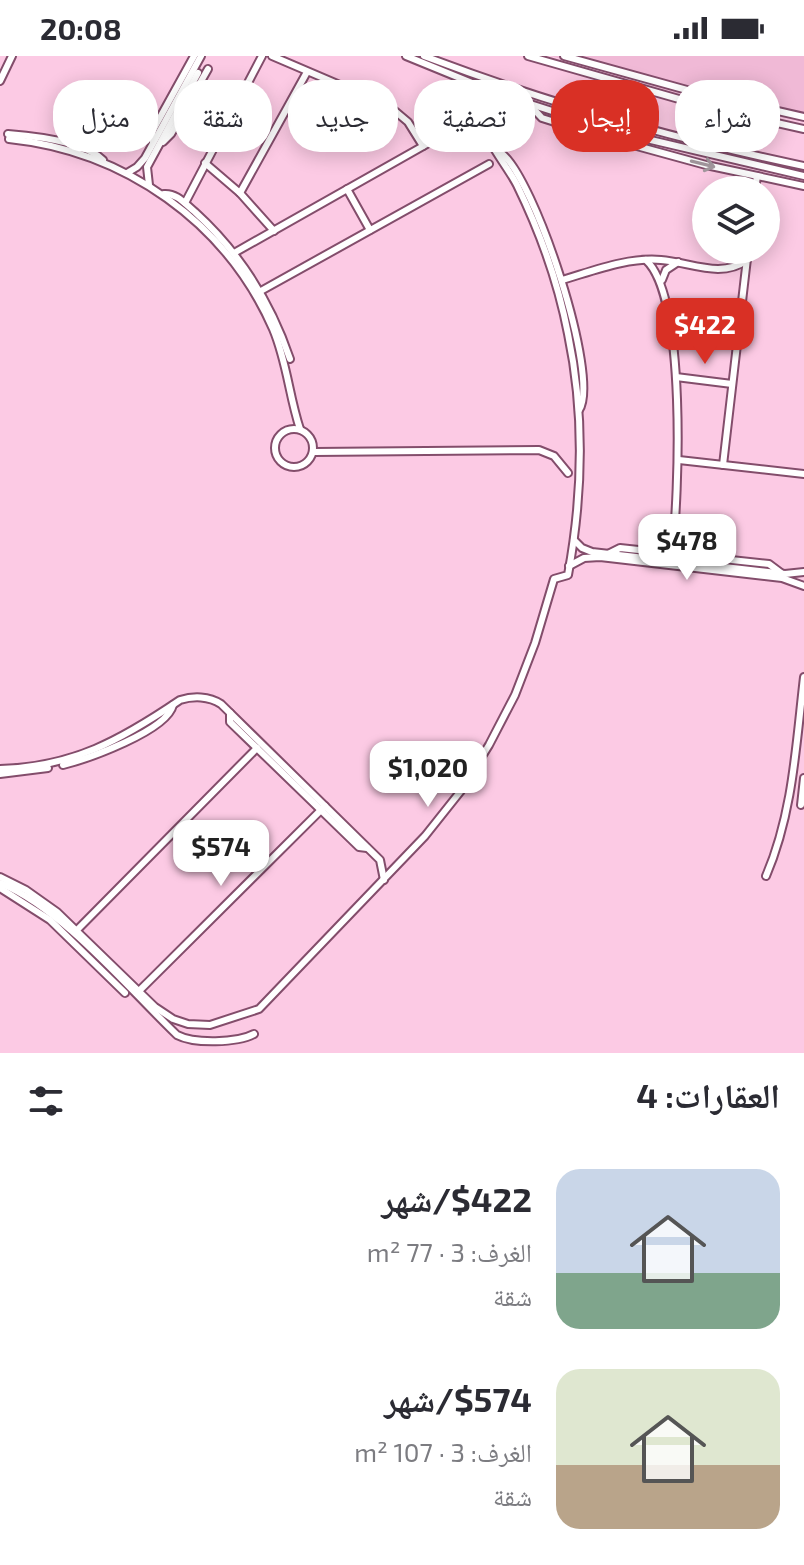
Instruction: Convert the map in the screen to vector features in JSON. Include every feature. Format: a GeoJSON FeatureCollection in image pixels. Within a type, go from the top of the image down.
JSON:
{"type":"FeatureCollection","features":[{"type":"Feature","properties":{"kind":"street"},"geometry":{"type":"LineString","coordinates":[[158,121],[194,56]]}},
{"type":"Feature","properties":{"kind":"street"},"geometry":{"type":"LineString","coordinates":[[158,139],[201,56]]}},
{"type":"Feature","properties":{"kind":"street"},"geometry":{"type":"LineString","coordinates":[[185,203],[262,56]]}},
{"type":"Feature","properties":{"kind":"street"},"geometry":{"type":"LineString","coordinates":[[272,56],[394,109],[414,130]]}},
{"type":"Feature","properties":{"kind":"street"},"geometry":{"type":"LineString","coordinates":[[406,56],[465,80]]}},
{"type":"Feature","properties":{"kind":"street"},"geometry":{"type":"LineString","coordinates":[[424,56],[551,102]]}},
{"type":"Feature","properties":{"kind":"street"},"geometry":{"type":"LineString","coordinates":[[528,56],[714,109],[804,129]]}},
{"type":"Feature","properties":{"kind":"street"},"geometry":{"type":"LineString","coordinates":[[564,56],[804,117]]}},
{"type":"Feature","properties":{"kind":"street"},"geometry":{"type":"LineString","coordinates":[[0,61],[9,59]]}},
{"type":"Feature","properties":{"kind":"street"},"geometry":{"type":"LineString","coordinates":[[0,81],[9,59]]}},
{"type":"Feature","properties":{"kind":"street"},"geometry":{"type":"LineString","coordinates":[[158,142],[171,134],[208,69]]}},
{"type":"Feature","properties":{"kind":"street"},"geometry":{"type":"LineString","coordinates":[[240,193],[307,72]]}},
{"type":"Feature","properties":{"kind":"street"},"geometry":{"type":"LineString","coordinates":[[158,140],[198,73]]}},
{"type":"Feature","properties":{"kind":"street"},"geometry":{"type":"LineString","coordinates":[[535,111],[542,118],[706,165],[757,176]]}},
{"type":"Feature","properties":{"kind":"street"},"geometry":{"type":"LineString","coordinates":[[791,126],[793,115]]}},
{"type":"Feature","properties":{"kind":"street"},"geometry":{"type":"LineString","coordinates":[[9,136],[56,146],[126,173],[164,194],[219,244],[256,296],[281,350],[300,429],[313,440],[314,452]]}},
{"type":"Feature","properties":{"kind":"street"},"geometry":{"type":"LineString","coordinates":[[659,138],[674,146],[804,176]]}},
{"type":"Feature","properties":{"kind":"street"},"geometry":{"type":"LineString","coordinates":[[674,146],[675,138]]}},
{"type":"Feature","properties":{"kind":"street"},"geometry":{"type":"LineString","coordinates":[[234,253],[414,151]]}},
{"type":"Feature","properties":{"kind":"street"},"geometry":{"type":"LineString","coordinates":[[126,173],[143,162],[150,152]]}},
{"type":"Feature","properties":{"kind":"street"},"geometry":{"type":"LineString","coordinates":[[149,185],[147,167],[153,152]]}},
{"type":"Feature","properties":{"kind":"street"},"geometry":{"type":"LineString","coordinates":[[498,152],[509,160],[531,199],[562,280],[581,365],[585,397],[579,410]]}},
{"type":"Feature","properties":{"kind":"street"},"geometry":{"type":"LineString","coordinates":[[0,883],[45,912],[153,1008],[180,1022],[202,1025],[259,1009],[443,815],[489,745],[525,669],[554,579],[568,575],[581,461],[579,410],[567,325],[550,266],[523,198],[498,152]]}},
{"type":"Feature","properties":{"kind":"street"},"geometry":{"type":"LineString","coordinates":[[742,152],[804,166]]}},
{"type":"Feature","properties":{"kind":"street"},"geometry":{"type":"LineString","coordinates":[[205,163],[240,193],[274,231]]}},
{"type":"Feature","properties":{"kind":"street"},"geometry":{"type":"LineString","coordinates":[[259,292],[489,164]]}},
{"type":"Feature","properties":{"kind":"street"},"geometry":{"type":"LineString","coordinates":[[780,181],[804,186]]}},
{"type":"Feature","properties":{"kind":"street"},"geometry":{"type":"LineString","coordinates":[[347,189],[370,230]]}},
{"type":"Feature","properties":{"kind":"street"},"geometry":{"type":"LineString","coordinates":[[164,194],[175,195],[185,203],[234,253],[277,324],[290,359]]}},
{"type":"Feature","properties":{"kind":"street"},"geometry":{"type":"LineString","coordinates":[[562,280],[646,260],[725,270],[741,264]]}},
{"type":"Feature","properties":{"kind":"street"},"geometry":{"type":"LineString","coordinates":[[646,260],[656,270],[661,284],[676,377],[679,460],[672,554]]}},
{"type":"Feature","properties":{"kind":"street"},"geometry":{"type":"LineString","coordinates":[[661,284],[666,270],[678,262]]}},
{"type":"Feature","properties":{"kind":"street"},"geometry":{"type":"LineString","coordinates":[[723,465],[746,264]]}},
{"type":"Feature","properties":{"kind":"street"},"geometry":{"type":"LineString","coordinates":[[667,310],[738,324]]}},
{"type":"Feature","properties":{"kind":"street"},"geometry":{"type":"LineString","coordinates":[[676,377],[732,384]]}},
{"type":"Feature","properties":{"kind":"street"},"geometry":{"type":"LineString","coordinates":[[300,429],[289,429],[279,435],[274,447],[275,454],[284,464],[292,467],[301,465],[314,452],[539,450],[557,459],[568,473]]}},
{"type":"Feature","properties":{"kind":"street"},"geometry":{"type":"LineString","coordinates":[[679,460],[804,474]]}},
{"type":"Feature","properties":{"kind":"street"},"geometry":{"type":"LineString","coordinates":[[574,540],[585,550],[608,554],[781,573],[804,572]]}},
{"type":"Feature","properties":{"kind":"street"},"geometry":{"type":"LineString","coordinates":[[608,554],[620,548],[769,564],[781,573]]}},
{"type":"Feature","properties":{"kind":"street"},"geometry":{"type":"LineString","coordinates":[[569,566],[584,558],[600,557],[782,578],[804,586]]}},
{"type":"Feature","properties":{"kind":"street"},"geometry":{"type":"LineString","coordinates":[[766,876],[781,836],[790,796],[804,677]]}},
{"type":"Feature","properties":{"kind":"street"},"geometry":{"type":"LineString","coordinates":[[0,771],[48,764],[94,751],[124,737],[188,698],[208,698],[230,713],[359,847],[368,848],[382,862],[384,880]]}},
{"type":"Feature","properties":{"kind":"street"},"geometry":{"type":"LineString","coordinates":[[230,713],[230,722],[323,808]]}},
{"type":"Feature","properties":{"kind":"street"},"geometry":{"type":"LineString","coordinates":[[77,930],[257,748]]}},
{"type":"Feature","properties":{"kind":"street"},"geometry":{"type":"LineString","coordinates":[[801,805],[804,778]]}},
{"type":"Feature","properties":{"kind":"street"},"geometry":{"type":"LineString","coordinates":[[139,991],[323,808]]}},
{"type":"Feature","properties":{"kind":"street"},"geometry":{"type":"LineString","coordinates":[[0,883],[43,901],[77,930],[139,991],[177,1035],[189,1040],[237,1040],[254,1034]]}},
{"type":"Feature","properties":{"kind":"street"},"geometry":{"type":"LineString","coordinates":[[45,912],[125,993]]}},
{"type":"Feature","properties":{"kind":"shaded area"},"geometry":{"type":"Polygon","coordinates":[[[551,56],[804,56],[804,122],[780,117],[780,80],[675,80],[675,93],[659,88],[659,80],[632,80],[551,56]]]}}]}
